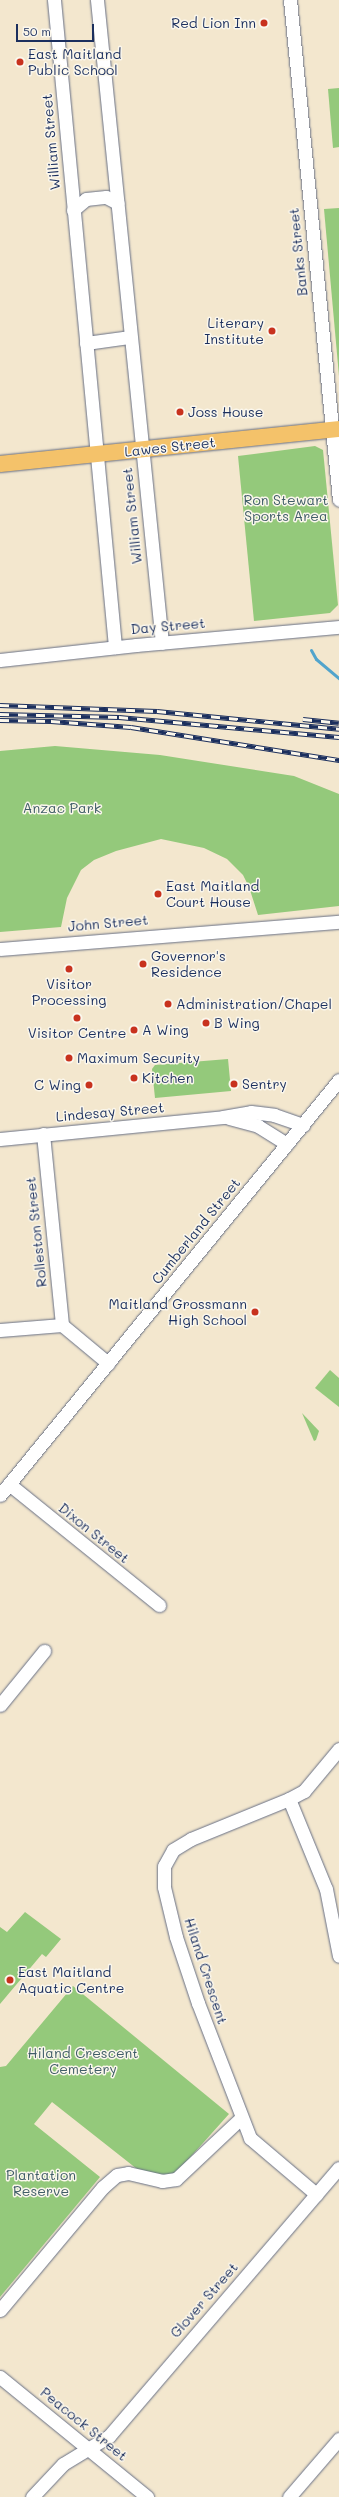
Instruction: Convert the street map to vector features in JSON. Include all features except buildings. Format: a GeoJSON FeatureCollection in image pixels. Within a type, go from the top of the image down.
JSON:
{"type":"FeatureCollection","features":[{"type":"Feature","properties":{"kind":"main road","name":"Lawes Street"},"geometry":{"type":"LineString","coordinates":[[0,464],[336,429]]}},
{"type":"Feature","properties":{"kind":"street","name":"William Street"},"geometry":{"type":"LineString","coordinates":[[54,0],[71,165],[73,210],[115,647]]}},
{"type":"Feature","properties":{"kind":"street","name":"William Street"},"geometry":{"type":"LineString","coordinates":[[97,0],[141,450],[162,643]]}},
{"type":"Feature","properties":{"kind":"street","name":"Banks Street"},"geometry":{"type":"LineString","coordinates":[[290,0],[336,429],[339,500]]}},
{"type":"Feature","properties":{"kind":"street","name":"William Street"},"geometry":{"type":"LineString","coordinates":[[73,210],[86,199],[106,197],[118,203]]}},
{"type":"Feature","properties":{"kind":"street"},"geometry":{"type":"LineString","coordinates":[[86,343],[130,337]]}},
{"type":"Feature","properties":{"kind":"street","name":"Day Street"},"geometry":{"type":"LineString","coordinates":[[0,660],[115,647],[339,627]]}},
{"type":"Feature","properties":{"kind":"street","name":"John Street"},"geometry":{"type":"LineString","coordinates":[[0,949],[339,922]]}},
{"type":"Feature","properties":{"kind":"street","name":"Cumberland Street"},"geometry":{"type":"LineString","coordinates":[[0,1495],[339,1080]]}},
{"type":"Feature","properties":{"kind":"street","name":"Lindesay Street"},"geometry":{"type":"LineString","coordinates":[[0,1139],[262,1113],[302,1125]]}},
{"type":"Feature","properties":{"kind":"street","name":"Lindesay Street"},"geometry":{"type":"LineString","coordinates":[[223,1117],[258,1126],[287,1144]]}},
{"type":"Feature","properties":{"kind":"street","name":"Rolleston Street"},"geometry":{"type":"LineString","coordinates":[[43,1134],[62,1326]]}},
{"type":"Feature","properties":{"kind":"street"},"geometry":{"type":"LineString","coordinates":[[0,1330],[62,1326],[108,1363]]}},
{"type":"Feature","properties":{"kind":"street","name":"Dixon Street"},"geometry":{"type":"LineString","coordinates":[[9,1484],[159,1605]]}},
{"type":"Feature","properties":{"kind":"street"},"geometry":{"type":"LineString","coordinates":[[0,1704],[44,1651]]}},
{"type":"Feature","properties":{"kind":"street","name":"Hiland Crescent"},"geometry":{"type":"LineString","coordinates":[[316,2194],[250,2138],[198,2004],[176,1937],[164,1887],[164,1866],[173,1850],[191,1838],[289,1799],[304,1791],[339,1749]]}},
{"type":"Feature","properties":{"kind":"street"},"geometry":{"type":"LineString","coordinates":[[289,1799],[326,1889],[339,1956]]}},
{"type":"Feature","properties":{"kind":"street"},"geometry":{"type":"LineString","coordinates":[[0,2310],[116,2174],[128,2173],[162,2181],[176,2179],[241,2118]]}},
{"type":"Feature","properties":{"kind":"street","name":"Glover Street"},"geometry":{"type":"LineString","coordinates":[[32,2497],[63,2464],[109,2436],[339,2168]]}},
{"type":"Feature","properties":{"kind":"street","name":"Peacock Street"},"geometry":{"type":"LineString","coordinates":[[0,2377],[89,2448],[147,2497]]}},
{"type":"Feature","properties":{"kind":"street"},"geometry":{"type":"LineString","coordinates":[[290,2497],[339,2439]]}},
{"type":"Feature","properties":{"kind":"green space"},"geometry":{"type":"Polygon","coordinates":[[[339,88],[339,147],[333,148],[328,89],[339,88]]]}},
{"type":"Feature","properties":{"kind":"green space"},"geometry":{"type":"Polygon","coordinates":[[[339,208],[339,376],[324,209],[339,208]]]}},
{"type":"Feature","properties":{"kind":"green space","name":"Ron Stewart Sports Area"},"geometry":{"type":"Polygon","coordinates":[[[315,446],[323,450],[338,605],[330,613],[254,621],[238,456],[315,446]]]}},
{"type":"Feature","properties":{"kind":"green space","name":"Anzac Park"},"geometry":{"type":"Polygon","coordinates":[[[55,746],[160,755],[294,776],[339,794],[339,906],[258,915],[249,887],[243,875],[227,859],[204,848],[161,839],[116,851],[94,860],[81,870],[67,898],[61,927],[0,932],[0,751],[55,746]]]}},
{"type":"Feature","properties":{"kind":"green space"},"geometry":{"type":"Polygon","coordinates":[[[228,1059],[231,1091],[155,1098],[152,1069],[155,1065],[228,1059]]]}},
{"type":"Feature","properties":{"kind":"green space"},"geometry":{"type":"Polygon","coordinates":[[[330,1370],[339,1378],[339,1407],[315,1388],[330,1370]]]}},
{"type":"Feature","properties":{"kind":"green space"},"geometry":{"type":"Polygon","coordinates":[[[302,1413],[319,1431],[316,1440],[314,1441],[302,1413]]]}},
{"type":"Feature","properties":{"kind":"green space","name":"East Maitland Aquatic Centre"},"geometry":{"type":"Polygon","coordinates":[[[25,1912],[61,1939],[46,1957],[42,1954],[0,2004],[0,1927],[7,1932],[25,1912]]]}},
{"type":"Feature","properties":{"kind":"green space","name":"Hiland Crescent Cemetery"},"geometry":{"type":"Polygon","coordinates":[[[73,1986],[229,2114],[177,2172],[166,2177],[137,2169],[52,2102],[34,2124],[100,2177],[0,2297],[0,2067],[6,2066],[73,1986]]]}},
{"type":"Feature","properties":{"kind":"waterway"},"geometry":{"type":"LineString","coordinates":[[311,650],[316,659],[339,678]]}},
{"type":"Feature","properties":{"kind":"railway"},"geometry":{"type":"LineString","coordinates":[[0,705],[157,711],[339,729]]}},
{"type":"Feature","properties":{"kind":"railway"},"geometry":{"type":"LineString","coordinates":[[0,714],[119,717],[339,737]]}},
{"type":"Feature","properties":{"kind":"railway"},"geometry":{"type":"LineString","coordinates":[[303,719],[339,723]]}},
{"type":"Feature","properties":{"kind":"railway"},"geometry":{"type":"LineString","coordinates":[[0,720],[51,721],[131,727],[339,760]]}},
{"type":"Feature","properties":{"kind":"place","name":"Red Lion Inn"},"geometry":{"type":"Point","coordinates":[264,23]}},
{"type":"Feature","properties":{"kind":"place","name":"East Maitland Public School"},"geometry":{"type":"Point","coordinates":[20,62]}},
{"type":"Feature","properties":{"kind":"place","name":"Literary Institute"},"geometry":{"type":"Point","coordinates":[272,331]}},
{"type":"Feature","properties":{"kind":"place","name":"Joss House"},"geometry":{"type":"Point","coordinates":[180,412]}},
{"type":"Feature","properties":{"kind":"place","name":"East Maitland Court House"},"geometry":{"type":"Point","coordinates":[158,894]}},
{"type":"Feature","properties":{"kind":"place","name":"Governor's Residence"},"geometry":{"type":"Point","coordinates":[143,964]}},
{"type":"Feature","properties":{"kind":"place","name":"Visitor Processing"},"geometry":{"type":"Point","coordinates":[69,969]}},
{"type":"Feature","properties":{"kind":"place","name":"Administration/Chapel"},"geometry":{"type":"Point","coordinates":[168,1004]}},
{"type":"Feature","properties":{"kind":"place","name":"Visitor Centre"},"geometry":{"type":"Point","coordinates":[77,1018]}},
{"type":"Feature","properties":{"kind":"place","name":"B Wing"},"geometry":{"type":"Point","coordinates":[206,1023]}},
{"type":"Feature","properties":{"kind":"place","name":"A Wing"},"geometry":{"type":"Point","coordinates":[134,1030]}},
{"type":"Feature","properties":{"kind":"place","name":"Maximum Security"},"geometry":{"type":"Point","coordinates":[69,1058]}},
{"type":"Feature","properties":{"kind":"place","name":"Kitchen"},"geometry":{"type":"Point","coordinates":[134,1078]}},
{"type":"Feature","properties":{"kind":"place","name":"Sentry"},"geometry":{"type":"Point","coordinates":[234,1084]}},
{"type":"Feature","properties":{"kind":"place","name":"C Wing"},"geometry":{"type":"Point","coordinates":[89,1085]}},
{"type":"Feature","properties":{"kind":"place","name":"Maitland Grossmann High School"},"geometry":{"type":"Point","coordinates":[255,1312]}},
{"type":"Feature","properties":{"kind":"place","name":"East Maitland Aquatic Centre"},"geometry":{"type":"Point","coordinates":[10,1980]}},
{"type":"Feature","properties":{"kind":"park label","name":"Plantation Reserve"},"geometry":{"type":"Point","coordinates":[41,2184]}}]}
